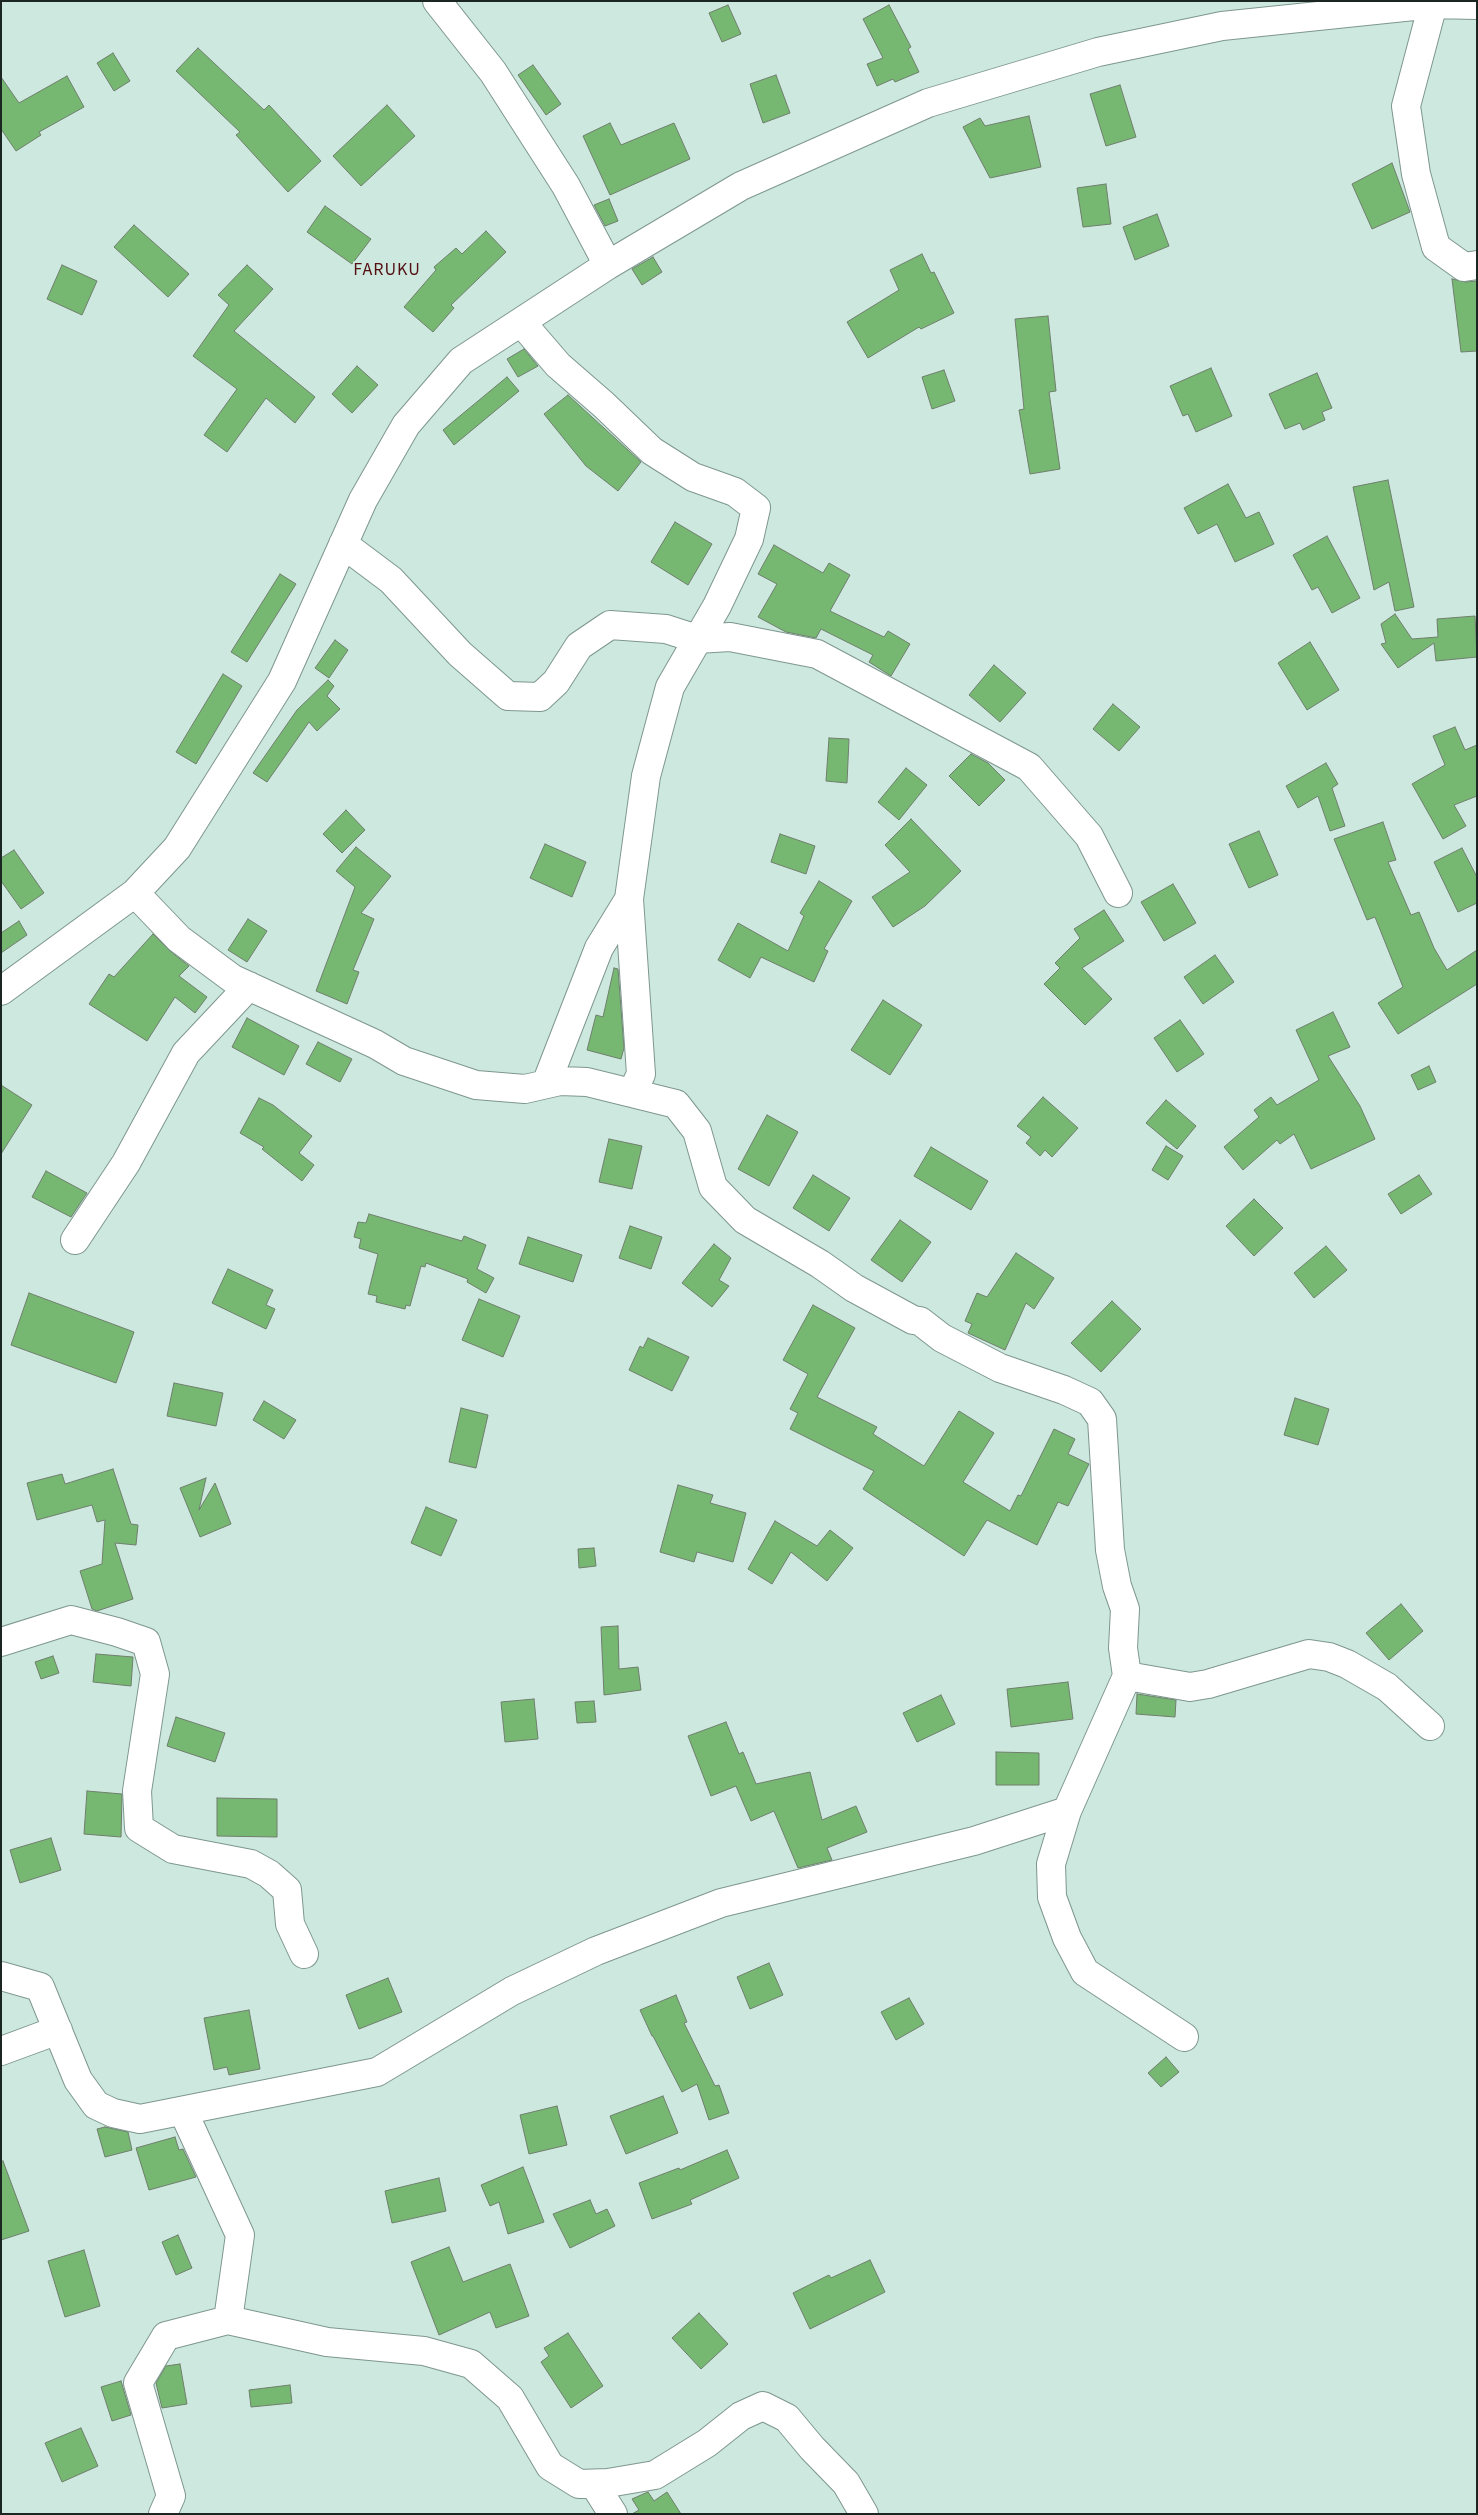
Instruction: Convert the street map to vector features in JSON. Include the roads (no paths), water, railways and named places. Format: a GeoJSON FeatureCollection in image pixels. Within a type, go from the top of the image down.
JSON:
{"type":"FeatureCollection","features":[{"type":"Feature","properties":{"kind":"street"},"geometry":{"type":"LineString","coordinates":[[437,1],[493,72],[566,186],[608,265]]}},
{"type":"Feature","properties":{"kind":"street"},"geometry":{"type":"LineString","coordinates":[[1433,4],[1406,106],[1416,174],[1436,247],[1464,267],[1477,265]]}},
{"type":"Feature","properties":{"kind":"street"},"geometry":{"type":"LineString","coordinates":[[1,991],[135,893],[178,848],[282,681],[362,500],[406,425],[461,361],[608,265],[740,186],[928,103],[1098,52],[1222,26],[1433,4],[1477,5]]}},
{"type":"Feature","properties":{"kind":"street"},"geometry":{"type":"LineString","coordinates":[[521,322],[558,366],[604,405],[652,451],[693,477],[734,492],[756,508],[749,539],[717,606],[670,688],[646,776],[629,899],[641,1074],[632,1092]]}},
{"type":"Feature","properties":{"kind":"street"},"geometry":{"type":"LineString","coordinates":[[343,544],[391,580],[460,654],[508,696],[540,697],[556,682],[579,646],[610,626],[666,629],[697,639],[730,637],[817,654],[1029,767],[1089,836],[1118,892]]}},
{"type":"Feature","properties":{"kind":"street"},"geometry":{"type":"LineString","coordinates":[[135,893],[178,939],[233,979],[375,1044],[404,1061],[467,1082],[498,1088],[525,1089],[560,1081],[587,1082],[676,1104],[697,1131],[713,1187],[745,1220],[820,1264],[854,1288],[913,1320],[920,1321],[950,1343],[1000,1368],[1064,1390],[1090,1402],[1102,1419],[1110,1550],[1117,1586],[1125,1609],[1123,1648],[1126,1676],[1067,1811],[1051,1864],[1052,1898],[1067,1938],[1086,1972],[1184,2037]]}},
{"type":"Feature","properties":{"kind":"street"},"geometry":{"type":"LineString","coordinates":[[546,1084],[600,948],[629,899]]}},
{"type":"Feature","properties":{"kind":"street"},"geometry":{"type":"LineString","coordinates":[[75,1240],[126,1163],[186,1053],[249,986]]}},
{"type":"Feature","properties":{"kind":"street"},"geometry":{"type":"LineString","coordinates":[[1,1642],[71,1620],[146,1642],[155,1674],[137,1791],[139,1828],[173,1849],[251,1864],[269,1874],[288,1890],[290,1924],[304,1954]]}},
{"type":"Feature","properties":{"kind":"street"},"geometry":{"type":"LineString","coordinates":[[1126,1676],[1190,1687],[1208,1684],[1309,1654],[1329,1657],[1347,1664],[1387,1687],[1430,1726]]}},
{"type":"Feature","properties":{"kind":"street"},"geometry":{"type":"LineString","coordinates":[[1,1976],[40,1987],[78,2080],[96,2105],[113,2113],[140,2119],[377,2072],[512,1991],[596,1951],[720,1903],[974,1841],[1067,1811]]}},
{"type":"Feature","properties":{"kind":"street"},"geometry":{"type":"LineString","coordinates":[[1,2051],[58,2030]]}},
{"type":"Feature","properties":{"kind":"street"},"geometry":{"type":"LineString","coordinates":[[183,2111],[240,2235],[228,2320]]}},
{"type":"Feature","properties":{"kind":"street"},"geometry":{"type":"LineString","coordinates":[[163,2514],[170,2496],[138,2383],[166,2336],[228,2320],[328,2342],[424,2351],[471,2364],[510,2398],[550,2466],[579,2484],[594,2484],[655,2475],[707,2443],[741,2416],[763,2406],[787,2418],[812,2448],[846,2483],[864,2514]]}},
{"type":"Feature","properties":{"kind":"street"},"geometry":{"type":"LineString","coordinates":[[594,2484],[613,2514]]}},
{"type":"Feature","properties":{"kind":"district","name":"FARUKU"},"geometry":{"type":"Point","coordinates":[387,271]}}]}
